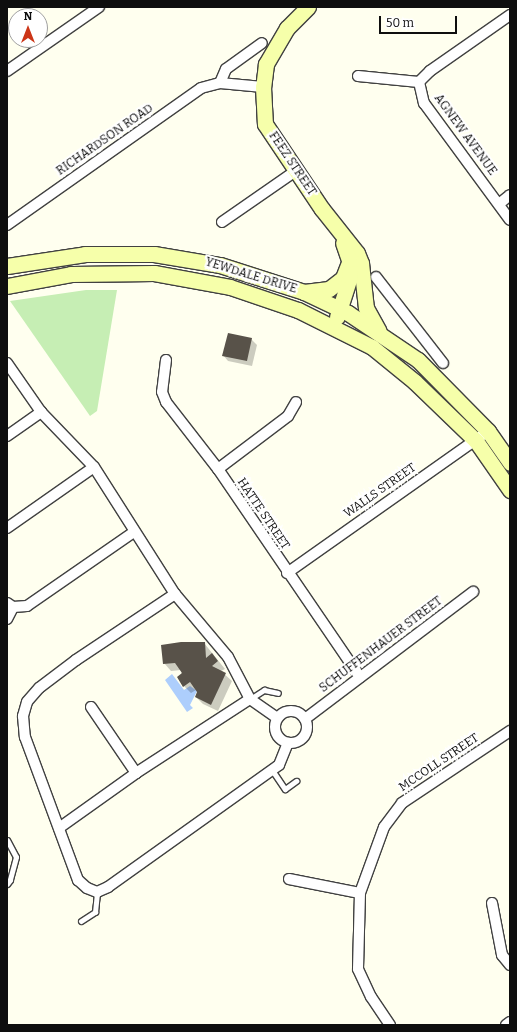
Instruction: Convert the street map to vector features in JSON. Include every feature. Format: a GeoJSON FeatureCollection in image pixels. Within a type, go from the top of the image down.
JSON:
{"type":"FeatureCollection","features":[{"type":"Feature","properties":{"kind":"main road","name":"FEEZ STREET"},"geometry":{"type":"LineString","coordinates":[[308,7],[287,28],[273,49],[266,64],[263,87],[266,124],[339,232],[357,253],[370,280],[343,311]]}},
{"type":"Feature","properties":{"kind":"main road","name":"FEEZ STREET"},"geometry":{"type":"LineString","coordinates":[[335,329],[343,311],[349,286],[349,260],[339,232]]}},
{"type":"Feature","properties":{"kind":"main road","name":"YEWDALE DRIVE"},"geometry":{"type":"LineString","coordinates":[[7,266],[85,254],[154,254],[220,264],[304,292],[343,311]]}},
{"type":"Feature","properties":{"kind":"main road"},"geometry":{"type":"LineString","coordinates":[[304,292],[328,289],[336,284],[347,271],[349,260]]}},
{"type":"Feature","properties":{"kind":"main road","name":"YEWDALE DRIVE"},"geometry":{"type":"LineString","coordinates":[[7,286],[71,274],[154,273],[194,279],[254,294],[298,310],[335,329]]}},
{"type":"Feature","properties":{"kind":"main road"},"geometry":{"type":"LineString","coordinates":[[370,280],[366,308],[381,334]]}},
{"type":"Feature","properties":{"kind":"main road"},"geometry":{"type":"LineString","coordinates":[[343,311],[381,334],[419,362],[488,432],[510,463]]}},
{"type":"Feature","properties":{"kind":"main road"},"geometry":{"type":"LineString","coordinates":[[335,329],[372,347],[415,382],[476,441],[510,490]]}},
{"type":"Feature","properties":{"kind":"street"},"geometry":{"type":"LineString","coordinates":[[7,71],[99,7]]}},
{"type":"Feature","properties":{"kind":"street"},"geometry":{"type":"LineString","coordinates":[[358,76],[418,82],[430,71],[510,15]]}},
{"type":"Feature","properties":{"kind":"street"},"geometry":{"type":"LineString","coordinates":[[220,83],[226,69],[262,43]]}},
{"type":"Feature","properties":{"kind":"street","name":"AGNEW AVENUE"},"geometry":{"type":"LineString","coordinates":[[418,82],[424,103],[510,220]]}},
{"type":"Feature","properties":{"kind":"street","name":"RICHARDSON ROAD"},"geometry":{"type":"LineString","coordinates":[[7,225],[201,88],[220,83],[263,87]]}},
{"type":"Feature","properties":{"kind":"street"},"geometry":{"type":"LineString","coordinates":[[222,222],[297,170]]}},
{"type":"Feature","properties":{"kind":"street"},"geometry":{"type":"LineString","coordinates":[[499,204],[510,194]]}},
{"type":"Feature","properties":{"kind":"street","name":"FEEZ STREET"},"geometry":{"type":"LineString","coordinates":[[370,280],[443,363]]}},
{"type":"Feature","properties":{"kind":"street"},"geometry":{"type":"LineString","coordinates":[[419,362],[432,349]]}},
{"type":"Feature","properties":{"kind":"street","name":"HATTE STREET"},"geometry":{"type":"LineString","coordinates":[[166,360],[162,392],[166,402],[218,469],[287,573],[360,677]]}},
{"type":"Feature","properties":{"kind":"street"},"geometry":{"type":"LineString","coordinates":[[7,363],[41,412],[94,467],[134,532],[175,594],[228,657],[250,699],[277,718]]}},
{"type":"Feature","properties":{"kind":"street"},"geometry":{"type":"LineString","coordinates":[[218,469],[288,416],[296,402]]}},
{"type":"Feature","properties":{"kind":"street"},"geometry":{"type":"LineString","coordinates":[[7,436],[41,412]]}},
{"type":"Feature","properties":{"kind":"street","name":"WALLS STREET"},"geometry":{"type":"LineString","coordinates":[[287,573],[488,432]]}},
{"type":"Feature","properties":{"kind":"street"},"geometry":{"type":"LineString","coordinates":[[7,528],[94,467]]}},
{"type":"Feature","properties":{"kind":"street"},"geometry":{"type":"LineString","coordinates":[[7,619],[10,605],[27,606],[134,532]]}},
{"type":"Feature","properties":{"kind":"street","name":"SCHUFFENHAUER STREET"},"geometry":{"type":"LineString","coordinates":[[305,719],[473,592]]}},
{"type":"Feature","properties":{"kind":"street"},"geometry":{"type":"LineString","coordinates":[[175,594],[76,660],[39,688],[27,702],[23,716],[25,737],[78,880],[87,888],[97,892],[108,887],[279,765],[288,743],[303,738],[307,729],[305,719],[291,711],[277,718]]}},
{"type":"Feature","properties":{"kind":"street"},"geometry":{"type":"LineString","coordinates":[[59,828],[136,773],[250,699]]}},
{"type":"Feature","properties":{"kind":"street"},"geometry":{"type":"LineString","coordinates":[[91,707],[136,773]]}},
{"type":"Feature","properties":{"kind":"street"},"geometry":{"type":"LineString","coordinates":[[277,718],[276,734],[288,743]]}},
{"type":"Feature","properties":{"kind":"street","name":"MCCOLL STREET"},"geometry":{"type":"LineString","coordinates":[[390,1025],[371,997],[358,969],[360,893],[384,827],[402,803],[510,731]]}},
{"type":"Feature","properties":{"kind":"street"},"geometry":{"type":"LineString","coordinates":[[289,879],[360,893]]}},
{"type":"Feature","properties":{"kind":"street"},"geometry":{"type":"LineString","coordinates":[[492,903],[502,954],[510,965]]}},
{"type":"Feature","properties":{"kind":"street"},"geometry":{"type":"LineString","coordinates":[[506,1025],[510,1022]]}},
{"type":"Feature","properties":{"kind":"lane"},"geometry":{"type":"LineString","coordinates":[[250,699],[264,690],[278,693]]}},
{"type":"Feature","properties":{"kind":"lane"},"geometry":{"type":"LineString","coordinates":[[272,770],[285,789],[296,780]]}},
{"type":"Feature","properties":{"kind":"lane"},"geometry":{"type":"LineString","coordinates":[[7,840],[16,857],[10,880],[7,884]]}},
{"type":"Feature","properties":{"kind":"lane"},"geometry":{"type":"LineString","coordinates":[[81,921],[95,912],[97,892]]}},
{"type":"Feature","properties":{"kind":"green space"},"geometry":{"type":"Polygon","coordinates":[[[86,290],[117,290],[97,411],[90,416],[10,301],[86,290]]]}},
{"type":"Feature","properties":{"kind":"water"},"geometry":{"type":"Polygon","coordinates":[[[172,674],[184,690],[190,686],[197,691],[190,705],[193,708],[187,712],[165,680],[172,674]]]}},
{"type":"Feature","properties":{"kind":"building"},"geometry":{"type":"Polygon","coordinates":[[[228,333],[252,338],[247,361],[222,356],[228,333]]]}},
{"type":"Feature","properties":{"kind":"building"},"geometry":{"type":"Polygon","coordinates":[[[181,642],[205,642],[206,658],[212,653],[218,661],[212,666],[226,673],[211,705],[195,697],[197,692],[190,682],[183,687],[177,677],[182,673],[175,663],[163,664],[161,645],[181,642]]]}}]}
